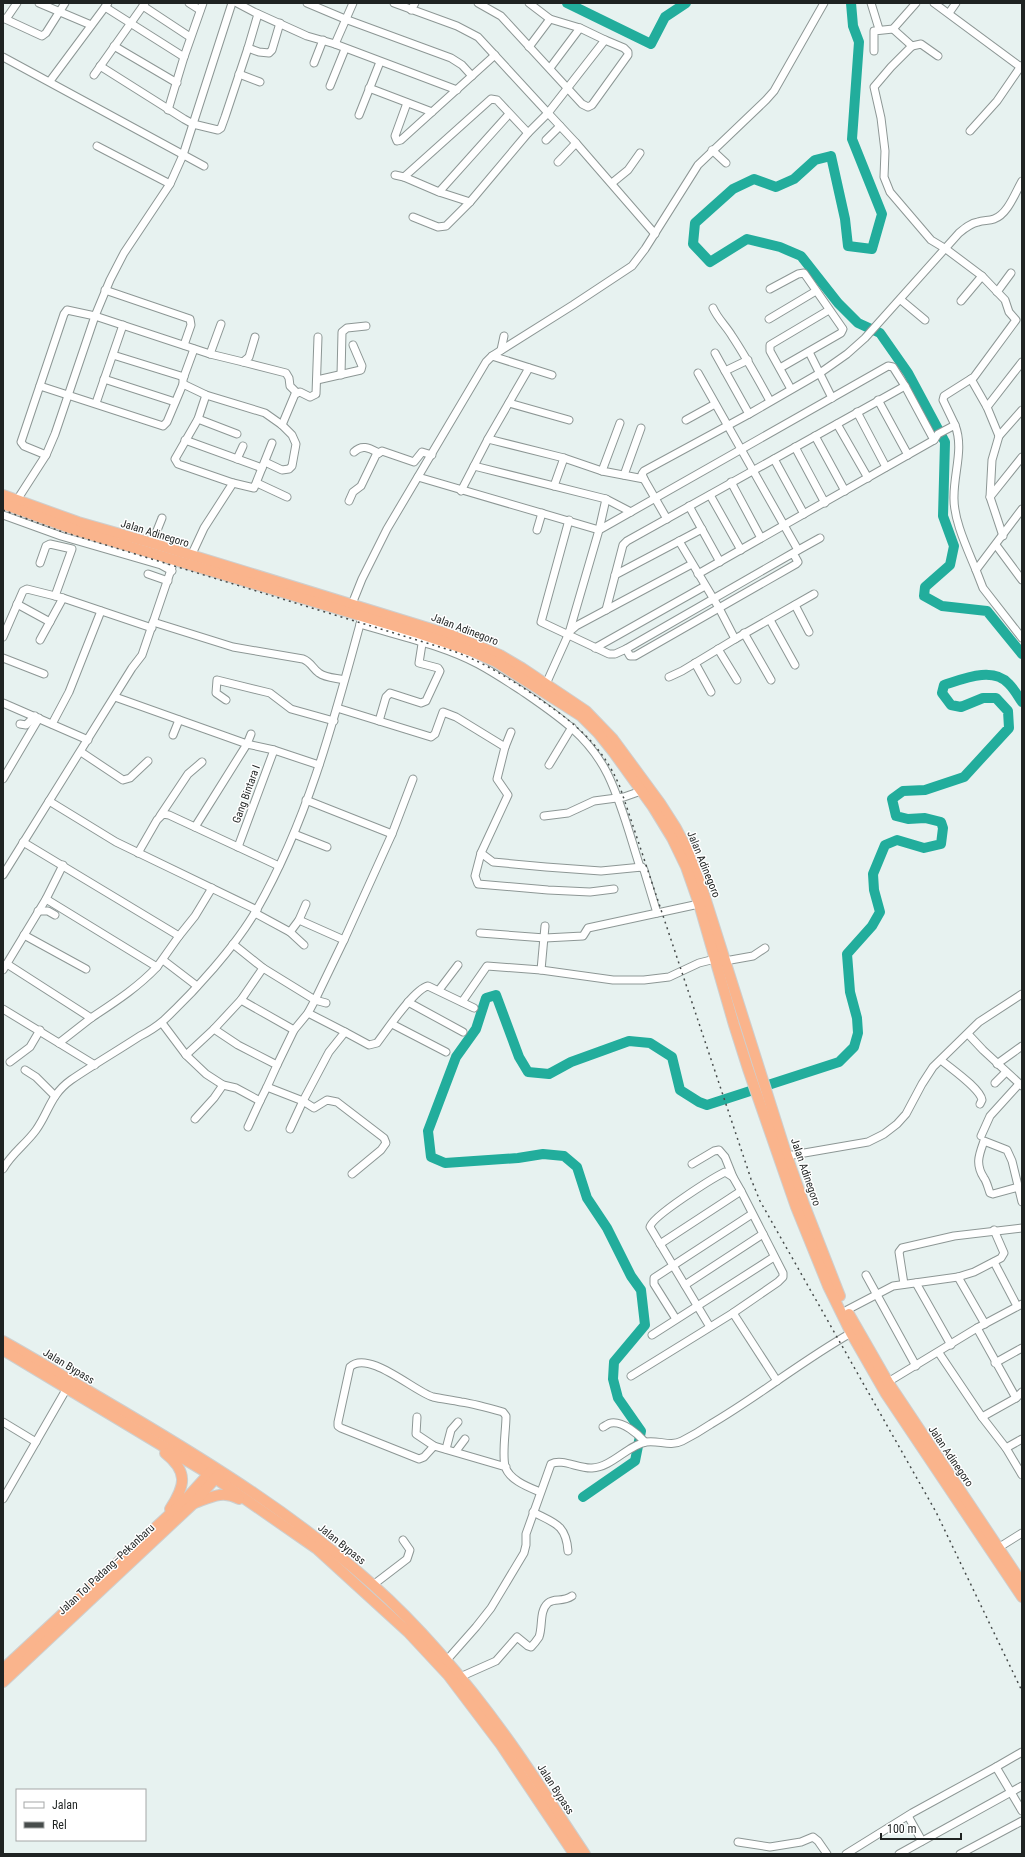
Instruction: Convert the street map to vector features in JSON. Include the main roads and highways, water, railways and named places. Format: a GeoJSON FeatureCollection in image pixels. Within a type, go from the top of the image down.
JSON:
{"type":"FeatureCollection","features":[{"type":"Feature","properties":{"kind":"highway","name":"Jalan Adinegoro"},"geometry":{"type":"LineString","coordinates":[[3,495],[78,522],[352,604],[419,629]]}},
{"type":"Feature","properties":{"kind":"highway"},"geometry":{"type":"LineString","coordinates":[[3,504],[81,532],[361,620],[419,629],[496,662],[581,716],[598,733],[641,791],[672,838],[686,866],[699,904],[709,920]]}},
{"type":"Feature","properties":{"kind":"highway","name":"Jalan Adinegoro"},"geometry":{"type":"LineString","coordinates":[[433,634],[474,644],[500,655],[546,684],[586,712],[613,738],[660,803],[687,849],[697,872],[713,936],[753,1067],[828,1286],[851,1333],[886,1394],[1021,1591]]}},
{"type":"Feature","properties":{"kind":"highway","name":"Jalan Adinegoro"},"geometry":{"type":"LineString","coordinates":[[766,1105],[787,1156],[800,1205],[846,1310],[888,1382],[998,1548],[1021,1591]]}},
{"type":"Feature","properties":{"kind":"highway","name":"Jalan Bypass"},"geometry":{"type":"LineString","coordinates":[[3,1341],[67,1388],[132,1428],[259,1495],[303,1528],[373,1585],[460,1677],[516,1751],[585,1854]]}},
{"type":"Feature","properties":{"kind":"highway","name":"Jalan Bypass"},"geometry":{"type":"LineString","coordinates":[[3,1350],[27,1359],[215,1472],[273,1518],[317,1549],[379,1604],[436,1662],[501,1745],[574,1854]]}},
{"type":"Feature","properties":{"kind":"highway"},"geometry":{"type":"LineString","coordinates":[[132,1428],[174,1460],[181,1470],[183,1483],[180,1494],[159,1524]]}},
{"type":"Feature","properties":{"kind":"highway","name":"Jalan Tol Padang–Pekanbaru"},"geometry":{"type":"LineString","coordinates":[[3,1682],[194,1503],[215,1472]]}},
{"type":"Feature","properties":{"kind":"highway","name":"Jalan Tol Padang–Pekanbaru"},"geometry":{"type":"LineString","coordinates":[[3,1669],[215,1472]]}},
{"type":"Feature","properties":{"kind":"highway"},"geometry":{"type":"LineString","coordinates":[[194,1503],[217,1494],[228,1494],[273,1518]]}},
{"type":"Feature","properties":{"kind":"waterway"},"geometry":{"type":"LineString","coordinates":[[567,3],[651,44],[665,17],[686,3]]}},
{"type":"Feature","properties":{"kind":"waterway"},"geometry":{"type":"LineString","coordinates":[[851,3],[853,26],[859,42],[852,139],[882,214],[872,249],[848,246],[845,219],[831,156],[815,160],[794,179],[776,187],[754,179],[733,189],[695,223],[693,244],[710,262],[747,239],[780,247],[801,256],[838,303],[858,323],[880,333],[908,373],[945,442],[943,516],[954,546],[950,565],[925,587],[924,596],[942,606],[987,611],[1022,654]]}},
{"type":"Feature","properties":{"kind":"waterway"},"geometry":{"type":"LineString","coordinates":[[583,1497],[635,1461],[641,1431],[618,1398],[613,1379],[614,1362],[645,1325],[641,1290],[631,1276],[607,1228],[587,1198],[577,1167],[564,1156],[543,1154],[518,1158],[445,1163],[431,1157],[428,1131],[456,1057],[476,1029],[486,998],[496,995],[519,1057],[528,1072],[549,1074],[571,1062],[629,1041],[650,1043],[672,1057],[680,1090],[699,1102],[707,1105],[839,1062],[854,1047],[858,1033],[857,1018],[850,992],[847,954],[872,926],[880,912],[874,890],[873,874],[885,845],[897,840],[924,848],[941,844],[943,828],[941,822],[925,818],[908,819],[896,816],[892,799],[903,791],[925,790],[964,777],[1009,728],[1008,711],[996,698],[983,698],[961,707],[951,705],[942,693],[944,685],[969,677],[986,675],[995,676],[1009,684],[1022,702]]}},
{"type":"Feature","properties":{"kind":"railway"},"geometry":{"type":"LineString","coordinates":[[3,510],[60,531],[456,652],[475,660],[528,691],[570,721],[593,743],[603,756],[620,787],[751,1179],[760,1201],[936,1512],[1022,1691]]}}]}
